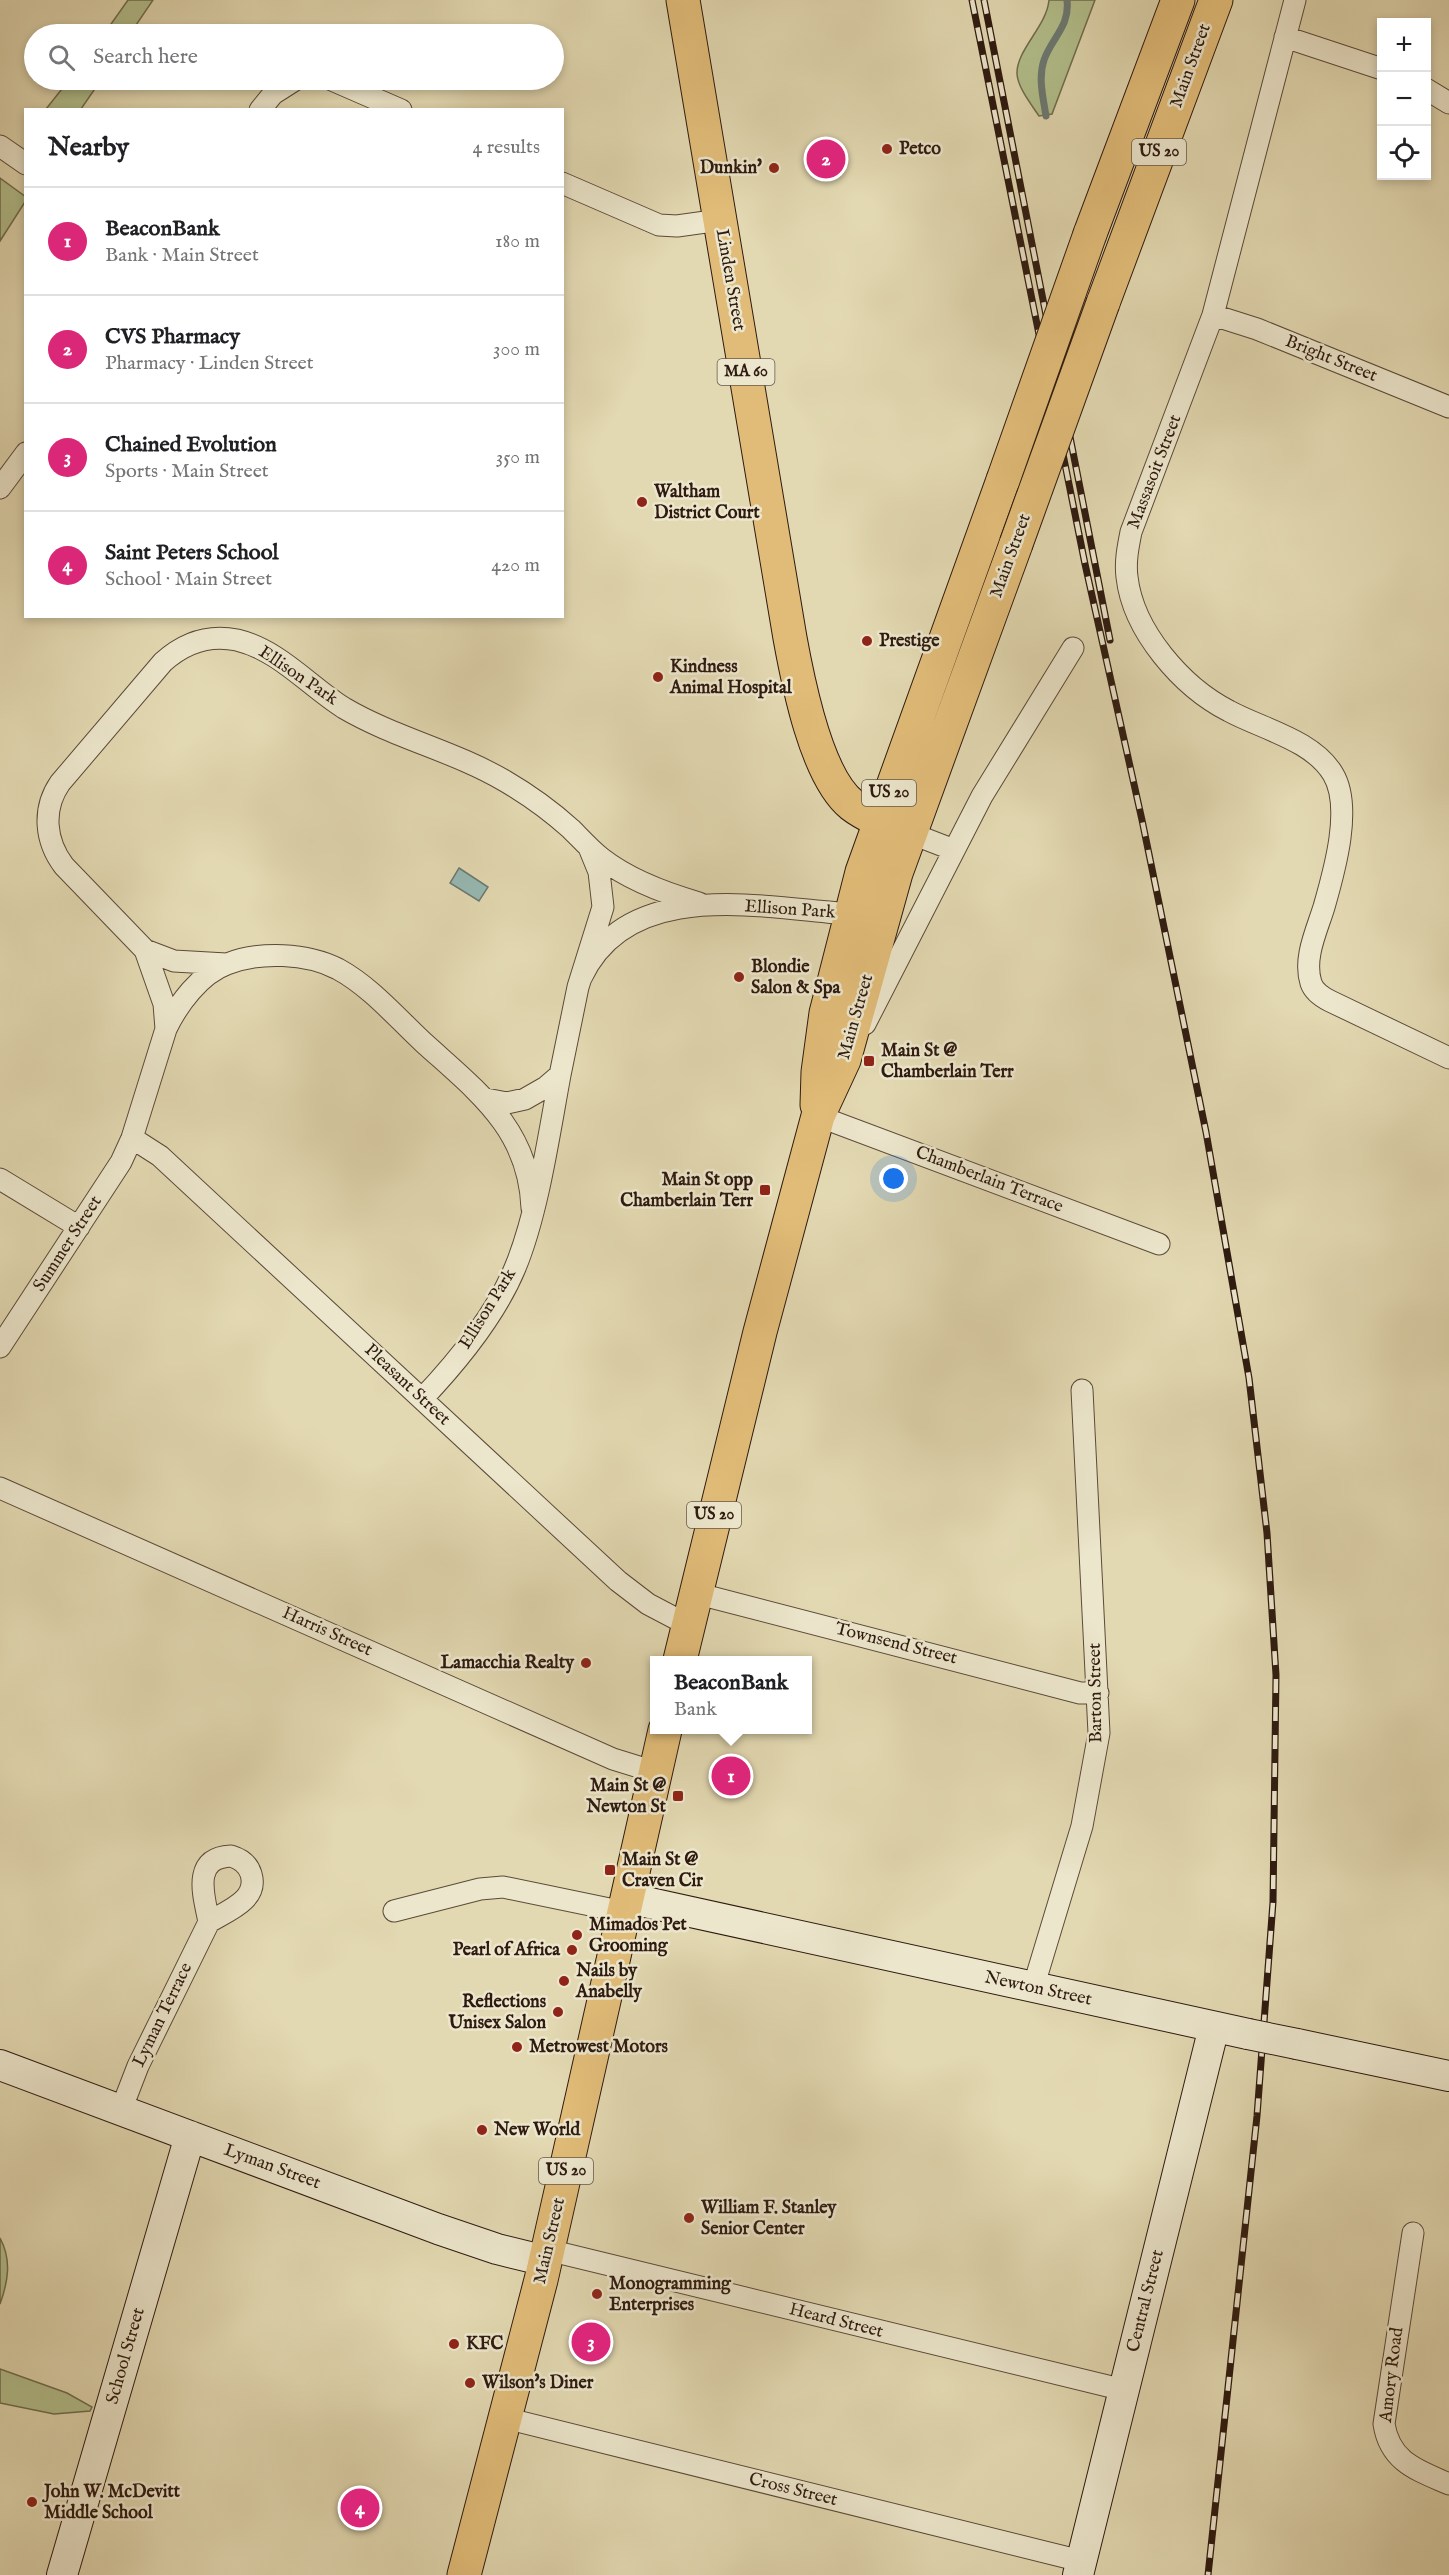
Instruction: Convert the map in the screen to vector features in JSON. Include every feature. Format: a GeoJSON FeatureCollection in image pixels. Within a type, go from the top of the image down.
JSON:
{"type":"FeatureCollection","features":[{"type":"Feature","properties":{"kind":"main road","name":"Linden Street"},"geometry":{"type":"LineString","coordinates":[[683,0],[790,638],[806,711],[821,756],[837,788],[850,804],[910,833]]}},
{"type":"Feature","properties":{"kind":"main road","name":"Main Street"},"geometry":{"type":"LineString","coordinates":[[818,1116],[818,1072],[823,1033],[850,914],[879,820],[1090,234],[1178,0]]}},
{"type":"Feature","properties":{"kind":"main road","name":"Main Street"},"geometry":{"type":"LineString","coordinates":[[681,1656],[760,1332],[818,1116],[836,1080],[910,833],[1216,0]]}},
{"type":"Feature","properties":{"kind":"main road","name":"Main Street"},"geometry":{"type":"LineString","coordinates":[[464,2575],[547,2255],[664,1734]]}},
{"type":"Feature","properties":{"kind":"street","name":"Massasoit Street"},"geometry":{"type":"LineString","coordinates":[[1295,0],[1213,315],[1131,532],[1126,568],[1132,598],[1141,620],[1163,653],[1203,694],[1229,712],[1308,750],[1326,764],[1337,781],[1343,800],[1342,819],[1328,891],[1311,951],[1310,977],[1314,990],[1330,1002],[1449,1058]]}},
{"type":"Feature","properties":{"kind":"street"},"geometry":{"type":"LineString","coordinates":[[1285,37],[1377,67]]}},
{"type":"Feature","properties":{"kind":"street"},"geometry":{"type":"LineString","coordinates":[[262,108],[279,90]]}},
{"type":"Feature","properties":{"kind":"street"},"geometry":{"type":"LineString","coordinates":[[355,90],[396,108]]}},
{"type":"Feature","properties":{"kind":"street"},"geometry":{"type":"LineString","coordinates":[[1431,92],[1449,103]]}},
{"type":"Feature","properties":{"kind":"street"},"geometry":{"type":"LineString","coordinates":[[0,146],[24,163]]}},
{"type":"Feature","properties":{"kind":"street"},"geometry":{"type":"LineString","coordinates":[[564,184],[659,225],[677,226],[720,220]]}},
{"type":"Feature","properties":{"kind":"street","name":"Bright Street"},"geometry":{"type":"LineString","coordinates":[[1213,315],[1257,329],[1449,406]]}},
{"type":"Feature","properties":{"kind":"street"},"geometry":{"type":"LineString","coordinates":[[0,488],[24,456]]}},
{"type":"Feature","properties":{"kind":"street","name":"Ellison Park"},"geometry":{"type":"LineString","coordinates":[[166,1029],[164,1004],[145,950],[58,858],[49,835],[50,807],[60,783],[163,662],[180,648],[207,638],[225,638],[254,646],[273,656],[332,700],[371,723],[502,779],[552,813],[609,864],[638,880],[699,903]]}},
{"type":"Feature","properties":{"kind":"street"},"geometry":{"type":"LineString","coordinates":[[836,1080],[995,772],[1073,648]]}},
{"type":"Feature","properties":{"kind":"street"},"geometry":{"type":"LineString","coordinates":[[910,833],[954,850]]}},
{"type":"Feature","properties":{"kind":"street","name":"Ellison Park"},"geometry":{"type":"LineString","coordinates":[[581,978],[601,948],[628,927],[667,909],[699,903],[850,914],[863,909],[876,896],[892,871],[910,833]]}},
{"type":"Feature","properties":{"kind":"street","name":"Ellison Park"},"geometry":{"type":"LineString","coordinates":[[422,1399],[448,1370],[503,1292],[520,1254],[581,978],[603,907],[599,872],[587,845]]}},
{"type":"Feature","properties":{"kind":"street","name":"Ellison Park"},"geometry":{"type":"LineString","coordinates":[[145,950],[174,961],[226,964],[266,957],[295,957],[323,963],[339,970],[372,994],[486,1099],[505,1123],[522,1153],[530,1182],[532,1208]]}},
{"type":"Feature","properties":{"kind":"street","name":"Ellison Park"},"geometry":{"type":"LineString","coordinates":[[132,1138],[166,1029],[178,1008],[194,988],[226,964]]}},
{"type":"Feature","properties":{"kind":"street"},"geometry":{"type":"LineString","coordinates":[[486,1099],[507,1103],[525,1099],[546,1088],[560,1075]]}},
{"type":"Feature","properties":{"kind":"street","name":"Chamberlain Terrace"},"geometry":{"type":"LineString","coordinates":[[818,1116],[1160,1244]]}},
{"type":"Feature","properties":{"kind":"street","name":"Summer Street"},"geometry":{"type":"LineString","coordinates":[[0,1347],[121,1162],[132,1138]]}},
{"type":"Feature","properties":{"kind":"street","name":"Pleasant Street"},"geometry":{"type":"LineString","coordinates":[[132,1138],[160,1156],[618,1581],[654,1608],[692,1609]]}},
{"type":"Feature","properties":{"kind":"street"},"geometry":{"type":"LineString","coordinates":[[0,1179],[79,1227]]}},
{"type":"Feature","properties":{"kind":"street","name":"Barton Street"},"geometry":{"type":"LineString","coordinates":[[1033,1988],[1087,1805],[1099,1733],[1082,1390]]}},
{"type":"Feature","properties":{"kind":"street","name":"Harris Street"},"geometry":{"type":"LineString","coordinates":[[0,1488],[613,1759],[655,1772]]}},
{"type":"Feature","properties":{"kind":"street","name":"Townsend Street"},"geometry":{"type":"LineString","coordinates":[[692,1609],[1080,1693],[1098,1693]]}},
{"type":"Feature","properties":{"kind":"street"},"geometry":{"type":"LineString","coordinates":[[394,1911],[480,1889],[503,1887],[625,1905]]}},
{"type":"Feature","properties":{"kind":"street","name":"Newton Street"},"geometry":{"type":"LineString","coordinates":[[625,1905],[1449,2076]]}},
{"type":"Feature","properties":{"kind":"street","name":"Lyman Terrace"},"geometry":{"type":"LineString","coordinates":[[121,2110],[138,2066],[209,1922]]}},
{"type":"Feature","properties":{"kind":"street","name":"Central Street"},"geometry":{"type":"LineString","coordinates":[[1079,2568],[1214,2027]]}},
{"type":"Feature","properties":{"kind":"street","name":"Lyman Street"},"geometry":{"type":"LineString","coordinates":[[0,2065],[497,2249],[547,2255]]}},
{"type":"Feature","properties":{"kind":"street","name":"School Street"},"geometry":{"type":"LineString","coordinates":[[62,2575],[190,2136]]}},
{"type":"Feature","properties":{"kind":"street","name":"Amory Road"},"geometry":{"type":"LineString","coordinates":[[1413,2233],[1384,2424],[1394,2453],[1426,2474],[1449,2484]]}},
{"type":"Feature","properties":{"kind":"street","name":"Heard Street"},"geometry":{"type":"LineString","coordinates":[[547,2255],[1124,2390]]}},
{"type":"Feature","properties":{"kind":"street","name":"Cross Street"},"geometry":{"type":"LineString","coordinates":[[505,2418],[1079,2568]]}},
{"type":"Feature","properties":{"kind":"green space"},"geometry":{"type":"Polygon","coordinates":[[[128,0],[153,0],[137,24],[111,24],[128,0]]]}},
{"type":"Feature","properties":{"kind":"green space"},"geometry":{"type":"Polygon","coordinates":[[[1049,0],[1095,0],[1052,114],[1039,116],[1022,90],[1017,74],[1021,56],[1043,19],[1049,0]]]}},
{"type":"Feature","properties":{"kind":"green space"},"geometry":{"type":"Polygon","coordinates":[[[61,90],[94,90],[82,108],[47,108],[61,90]]]}},
{"type":"Feature","properties":{"kind":"green space"},"geometry":{"type":"Polygon","coordinates":[[[0,178],[24,196],[24,204],[0,241],[0,178]]]}},
{"type":"Feature","properties":{"kind":"green space"},"geometry":{"type":"Polygon","coordinates":[[[0,2238],[6,2254],[8,2271],[0,2304],[0,2238]]]}},
{"type":"Feature","properties":{"kind":"green space"},"geometry":{"type":"Polygon","coordinates":[[[0,2369],[67,2393],[92,2407],[90,2411],[54,2414],[0,2403],[0,2369]]]}},
{"type":"Feature","properties":{"kind":"water"},"geometry":{"type":"Polygon","coordinates":[[[459,868],[488,887],[479,901],[450,883],[459,868]]]}},
{"type":"Feature","properties":{"kind":"waterway"},"geometry":{"type":"LineString","coordinates":[[1046,116],[1042,67],[1047,52],[1066,18],[1067,0]]}},
{"type":"Feature","properties":{"kind":"railway"},"geometry":{"type":"LineString","coordinates":[[972,0],[1085,564],[1142,820],[1206,1132],[1249,1378],[1267,1533],[1276,1675],[1273,1902],[1257,2116],[1208,2575]]}},
{"type":"Feature","properties":{"kind":"railway"},"geometry":{"type":"LineString","coordinates":[[984,0],[1110,640]]}},
{"type":"Feature","properties":{"kind":"place","name":"Petco"},"geometry":{"type":"Point","coordinates":[887,149]}},
{"type":"Feature","properties":{"kind":"place","name":"CVS Pharmacy"},"geometry":{"type":"Point","coordinates":[826,159]}},
{"type":"Feature","properties":{"kind":"place","name":"Dunkin'"},"geometry":{"type":"Point","coordinates":[774,168]}},
{"type":"Feature","properties":{"kind":"place","name":"Waltham District Court"},"geometry":{"type":"Point","coordinates":[642,502]}},
{"type":"Feature","properties":{"kind":"place","name":"Prestige"},"geometry":{"type":"Point","coordinates":[867,641]}},
{"type":"Feature","properties":{"kind":"place","name":"Kindness Animal Hospital"},"geometry":{"type":"Point","coordinates":[658,677]}},
{"type":"Feature","properties":{"kind":"place","name":"Blondie Salon & Spa"},"geometry":{"type":"Point","coordinates":[739,977]}},
{"type":"Feature","properties":{"kind":"place","name":"Main St @ Chamberlain Terr"},"geometry":{"type":"Point","coordinates":[869,1061]}},
{"type":"Feature","properties":{"kind":"place","name":"Main St opp Chamberlain Terr"},"geometry":{"type":"Point","coordinates":[765,1190]}},
{"type":"Feature","properties":{"kind":"place","name":"Lamacchia Realty"},"geometry":{"type":"Point","coordinates":[586,1663]}},
{"type":"Feature","properties":{"kind":"place","name":"BeaconBank"},"geometry":{"type":"Point","coordinates":[731,1776]}},
{"type":"Feature","properties":{"kind":"place","name":"Main St @ Newton St"},"geometry":{"type":"Point","coordinates":[678,1796]}},
{"type":"Feature","properties":{"kind":"place","name":"Main St @ Craven Cir"},"geometry":{"type":"Point","coordinates":[610,1870]}},
{"type":"Feature","properties":{"kind":"place","name":"Mimados Pet Grooming"},"geometry":{"type":"Point","coordinates":[577,1935]}},
{"type":"Feature","properties":{"kind":"place","name":"Pearl of Africa"},"geometry":{"type":"Point","coordinates":[572,1950]}},
{"type":"Feature","properties":{"kind":"place","name":"Nails by Anabelly"},"geometry":{"type":"Point","coordinates":[564,1981]}},
{"type":"Feature","properties":{"kind":"place","name":"Reflections Unisex Salon"},"geometry":{"type":"Point","coordinates":[558,2012]}},
{"type":"Feature","properties":{"kind":"place","name":"Metrowest Motors"},"geometry":{"type":"Point","coordinates":[517,2047]}},
{"type":"Feature","properties":{"kind":"place","name":"New World"},"geometry":{"type":"Point","coordinates":[482,2130]}},
{"type":"Feature","properties":{"kind":"place","name":"William F. Stanley Senior Center"},"geometry":{"type":"Point","coordinates":[689,2218]}},
{"type":"Feature","properties":{"kind":"place","name":"Monogramming Enterprises"},"geometry":{"type":"Point","coordinates":[597,2294]}},
{"type":"Feature","properties":{"kind":"place","name":"Chained Evolution"},"geometry":{"type":"Point","coordinates":[591,2342]}},
{"type":"Feature","properties":{"kind":"place","name":"KFC"},"geometry":{"type":"Point","coordinates":[454,2344]}},
{"type":"Feature","properties":{"kind":"place","name":"Wilson's Diner"},"geometry":{"type":"Point","coordinates":[470,2383]}},
{"type":"Feature","properties":{"kind":"place","name":"John W. McDevitt Middle School"},"geometry":{"type":"Point","coordinates":[32,2502]}},
{"type":"Feature","properties":{"kind":"place","name":"Saint Peters School"},"geometry":{"type":"Point","coordinates":[360,2508]}}]}
